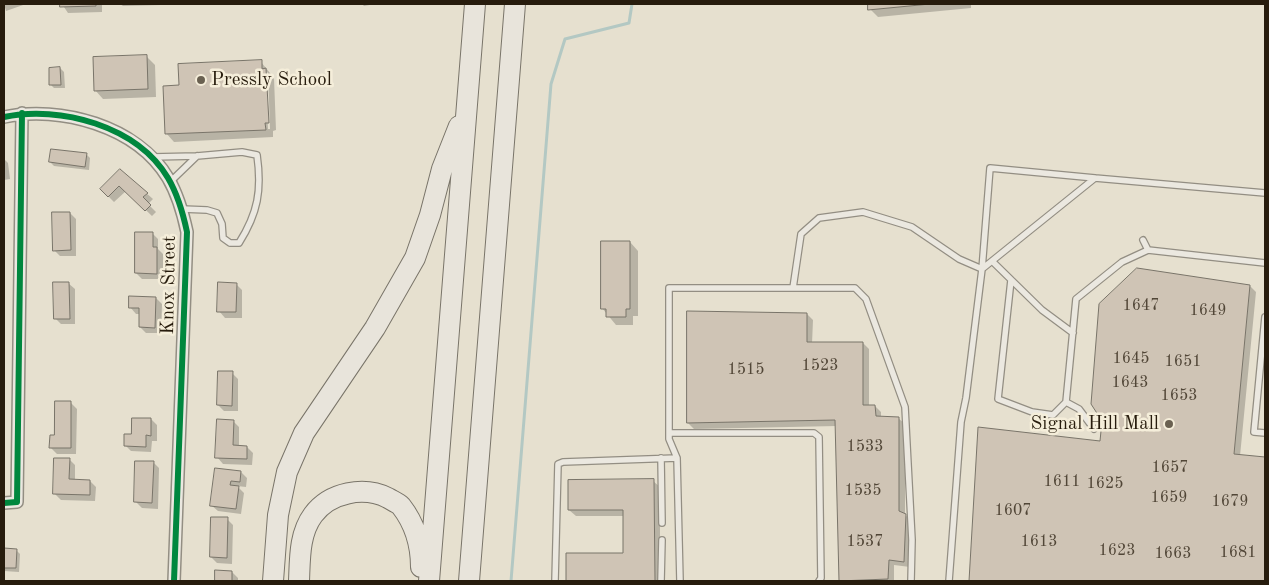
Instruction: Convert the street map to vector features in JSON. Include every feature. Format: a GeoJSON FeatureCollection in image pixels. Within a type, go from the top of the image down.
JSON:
{"type":"FeatureCollection","features":[{"type":"Feature","properties":{"kind":"highway"},"geometry":{"type":"LineString","coordinates":[[429,581],[475,4]]}},
{"type":"Feature","properties":{"kind":"highway"},"geometry":{"type":"LineString","coordinates":[[469,581],[515,4]]}},
{"type":"Feature","properties":{"kind":"highway"},"geometry":{"type":"LineString","coordinates":[[273,581],[278,515],[287,472],[304,432],[375,328],[415,258],[430,215],[442,169],[467,106]]}},
{"type":"Feature","properties":{"kind":"highway"},"geometry":{"type":"LineString","coordinates":[[299,581],[303,537],[313,515],[332,499],[355,491],[379,493],[400,505],[413,525],[421,547],[420,581]]}},
{"type":"Feature","properties":{"kind":"highway"},"geometry":{"type":"LineString","coordinates":[[474,581],[476,501]]}},
{"type":"Feature","properties":{"kind":"street","name":"Knox Street"},"geometry":{"type":"LineString","coordinates":[[4,117],[22,113],[64,117],[97,124],[124,136],[150,157],[170,182],[182,209],[187,232],[174,581]]}},
{"type":"Feature","properties":{"kind":"street"},"geometry":{"type":"LineString","coordinates":[[4,503],[16,502],[22,113]]}},
{"type":"Feature","properties":{"kind":"lane"},"geometry":{"type":"LineString","coordinates":[[150,157],[197,156],[242,152],[257,155],[260,178],[252,221],[239,243],[230,243],[222,238],[222,224],[217,213],[207,210],[182,209]]}},
{"type":"Feature","properties":{"kind":"lane"},"geometry":{"type":"LineString","coordinates":[[170,182],[197,156]]}},
{"type":"Feature","properties":{"kind":"lane"},"geometry":{"type":"LineString","coordinates":[[949,581],[961,422],[966,398],[982,269],[990,168],[1265,193]]}},
{"type":"Feature","properties":{"kind":"lane"},"geometry":{"type":"LineString","coordinates":[[982,269],[1095,178]]}},
{"type":"Feature","properties":{"kind":"lane"},"geometry":{"type":"LineString","coordinates":[[793,288],[801,234],[819,218],[863,212],[912,227],[959,259],[982,269]]}},
{"type":"Feature","properties":{"kind":"lane"},"geometry":{"type":"LineString","coordinates":[[1143,240],[1148,250]]}},
{"type":"Feature","properties":{"kind":"lane"},"geometry":{"type":"LineString","coordinates":[[1011,280],[998,399],[1032,412],[1053,414],[1066,402],[1076,299],[1122,262],[1148,250],[1265,263]]}},
{"type":"Feature","properties":{"kind":"lane"},"geometry":{"type":"LineString","coordinates":[[992,261],[1042,310],[1073,333]]}},
{"type":"Feature","properties":{"kind":"lane"},"geometry":{"type":"LineString","coordinates":[[680,581],[677,458],[669,439],[668,288],[855,288],[866,299],[878,327],[905,407],[912,540],[911,581]]}},
{"type":"Feature","properties":{"kind":"lane"},"geometry":{"type":"LineString","coordinates":[[1265,317],[1264,345],[1254,432],[1265,433]]}},
{"type":"Feature","properties":{"kind":"lane"},"geometry":{"type":"LineString","coordinates":[[1066,402],[1079,409],[1094,429]]}},
{"type":"Feature","properties":{"kind":"lane"},"geometry":{"type":"LineString","coordinates":[[669,433],[814,433],[819,437],[821,578],[819,581]]}},
{"type":"Feature","properties":{"kind":"lane"},"geometry":{"type":"LineString","coordinates":[[661,458],[662,523]]}},
{"type":"Feature","properties":{"kind":"lane"},"geometry":{"type":"LineString","coordinates":[[555,581],[558,464],[563,462],[677,458]]}},
{"type":"Feature","properties":{"kind":"lane"},"geometry":{"type":"LineString","coordinates":[[662,540],[662,581]]}},
{"type":"Feature","properties":{"kind":"building"},"geometry":{"type":"Polygon","coordinates":[[[60,4],[96,4],[96,6],[60,7],[60,4]]]}},
{"type":"Feature","properties":{"kind":"building"},"geometry":{"type":"Polygon","coordinates":[[[868,4],[930,4],[868,10],[868,4]]]}},
{"type":"Feature","properties":{"kind":"building"},"geometry":{"type":"Polygon","coordinates":[[[147,55],[148,89],[94,91],[93,57],[147,55]]]}},
{"type":"Feature","properties":{"kind":"building"},"geometry":{"type":"Polygon","coordinates":[[[262,60],[262,69],[266,68],[269,123],[265,123],[266,130],[165,134],[163,86],[179,85],[178,64],[262,60]]]}},
{"type":"Feature","properties":{"kind":"building"},"geometry":{"type":"Polygon","coordinates":[[[60,67],[61,85],[49,85],[49,68],[60,67]]]}},
{"type":"Feature","properties":{"kind":"building"},"geometry":{"type":"Polygon","coordinates":[[[51,149],[87,153],[85,167],[49,162],[51,149]]]}},
{"type":"Feature","properties":{"kind":"building"},"geometry":{"type":"Polygon","coordinates":[[[120,169],[148,193],[143,197],[151,205],[145,211],[119,186],[108,197],[100,189],[120,169]]]}},
{"type":"Feature","properties":{"kind":"building"},"geometry":{"type":"Polygon","coordinates":[[[52,212],[70,212],[71,250],[53,251],[52,212]]]}},
{"type":"Feature","properties":{"kind":"building"},"geometry":{"type":"Polygon","coordinates":[[[135,232],[153,232],[153,247],[157,247],[157,274],[135,273],[135,232]]]}},
{"type":"Feature","properties":{"kind":"building"},"geometry":{"type":"Polygon","coordinates":[[[601,241],[630,241],[630,309],[626,309],[626,317],[606,317],[606,309],[601,309],[601,241]]]}},
{"type":"Feature","properties":{"kind":"building","name":"Signal Hill Mall"},"geometry":{"type":"Polygon","coordinates":[[[1137,268],[1250,285],[1234,454],[1265,457],[1265,581],[969,581],[978,427],[1100,441],[1102,421],[1091,404],[1099,304],[1137,268]]]}},
{"type":"Feature","properties":{"kind":"building"},"geometry":{"type":"Polygon","coordinates":[[[53,282],[69,282],[70,319],[54,319],[53,282]]]}},
{"type":"Feature","properties":{"kind":"building"},"geometry":{"type":"Polygon","coordinates":[[[218,282],[237,283],[236,312],[217,312],[218,282]]]}},
{"type":"Feature","properties":{"kind":"building"},"geometry":{"type":"Polygon","coordinates":[[[129,296],[156,297],[155,328],[139,327],[139,308],[129,308],[129,296]]]}},
{"type":"Feature","properties":{"kind":"building"},"geometry":{"type":"Polygon","coordinates":[[[687,311],[807,313],[807,342],[863,342],[863,405],[875,405],[876,416],[899,417],[899,511],[906,514],[904,562],[889,560],[888,579],[839,581],[835,420],[687,423],[687,311]]]}},
{"type":"Feature","properties":{"kind":"building"},"geometry":{"type":"Polygon","coordinates":[[[218,371],[233,371],[232,406],[217,405],[218,371]]]}},
{"type":"Feature","properties":{"kind":"building"},"geometry":{"type":"Polygon","coordinates":[[[55,401],[71,401],[71,448],[49,448],[50,435],[54,435],[55,401]]]}},
{"type":"Feature","properties":{"kind":"building"},"geometry":{"type":"Polygon","coordinates":[[[132,418],[151,418],[151,436],[146,435],[146,447],[124,446],[124,434],[131,434],[132,418]]]}},
{"type":"Feature","properties":{"kind":"building"},"geometry":{"type":"Polygon","coordinates":[[[217,419],[234,420],[233,445],[247,446],[247,459],[215,458],[217,419]]]}},
{"type":"Feature","properties":{"kind":"building"},"geometry":{"type":"Polygon","coordinates":[[[54,458],[70,458],[69,479],[90,480],[90,495],[53,494],[54,458]]]}},
{"type":"Feature","properties":{"kind":"building"},"geometry":{"type":"Polygon","coordinates":[[[135,461],[154,461],[152,503],[134,502],[135,461]]]}},
{"type":"Feature","properties":{"kind":"building"},"geometry":{"type":"Polygon","coordinates":[[[215,468],[241,471],[240,482],[231,481],[230,485],[239,486],[236,509],[210,506],[215,468]]]}},
{"type":"Feature","properties":{"kind":"building"},"geometry":{"type":"Polygon","coordinates":[[[654,479],[655,581],[566,581],[566,553],[623,553],[623,510],[568,510],[568,480],[654,479]]]}},
{"type":"Feature","properties":{"kind":"building"},"geometry":{"type":"Polygon","coordinates":[[[211,517],[228,517],[227,558],[210,557],[211,517]]]}},
{"type":"Feature","properties":{"kind":"building"},"geometry":{"type":"Polygon","coordinates":[[[4,548],[17,549],[16,568],[4,568],[4,548]]]}},
{"type":"Feature","properties":{"kind":"building"},"geometry":{"type":"Polygon","coordinates":[[[215,570],[232,571],[232,581],[215,581],[215,570]]]}},
{"type":"Feature","properties":{"kind":"waterway"},"geometry":{"type":"LineString","coordinates":[[511,581],[551,84],[565,39],[629,23],[632,4]]}},
{"type":"Feature","properties":{"kind":"cycle path"},"geometry":{"type":"LineString","coordinates":[[4,503],[17,502],[22,113]]}},
{"type":"Feature","properties":{"kind":"cycle path"},"geometry":{"type":"LineString","coordinates":[[4,117],[26,114],[72,117],[117,133],[137,145],[154,160],[172,184],[182,211],[187,232],[174,581]]}},
{"type":"Feature","properties":{"kind":"place","name":"Pressly School"},"geometry":{"type":"Point","coordinates":[201,80]}},
{"type":"Feature","properties":{"kind":"place","name":"Signal Hill Mall"},"geometry":{"type":"Point","coordinates":[1169,424]}}]}
